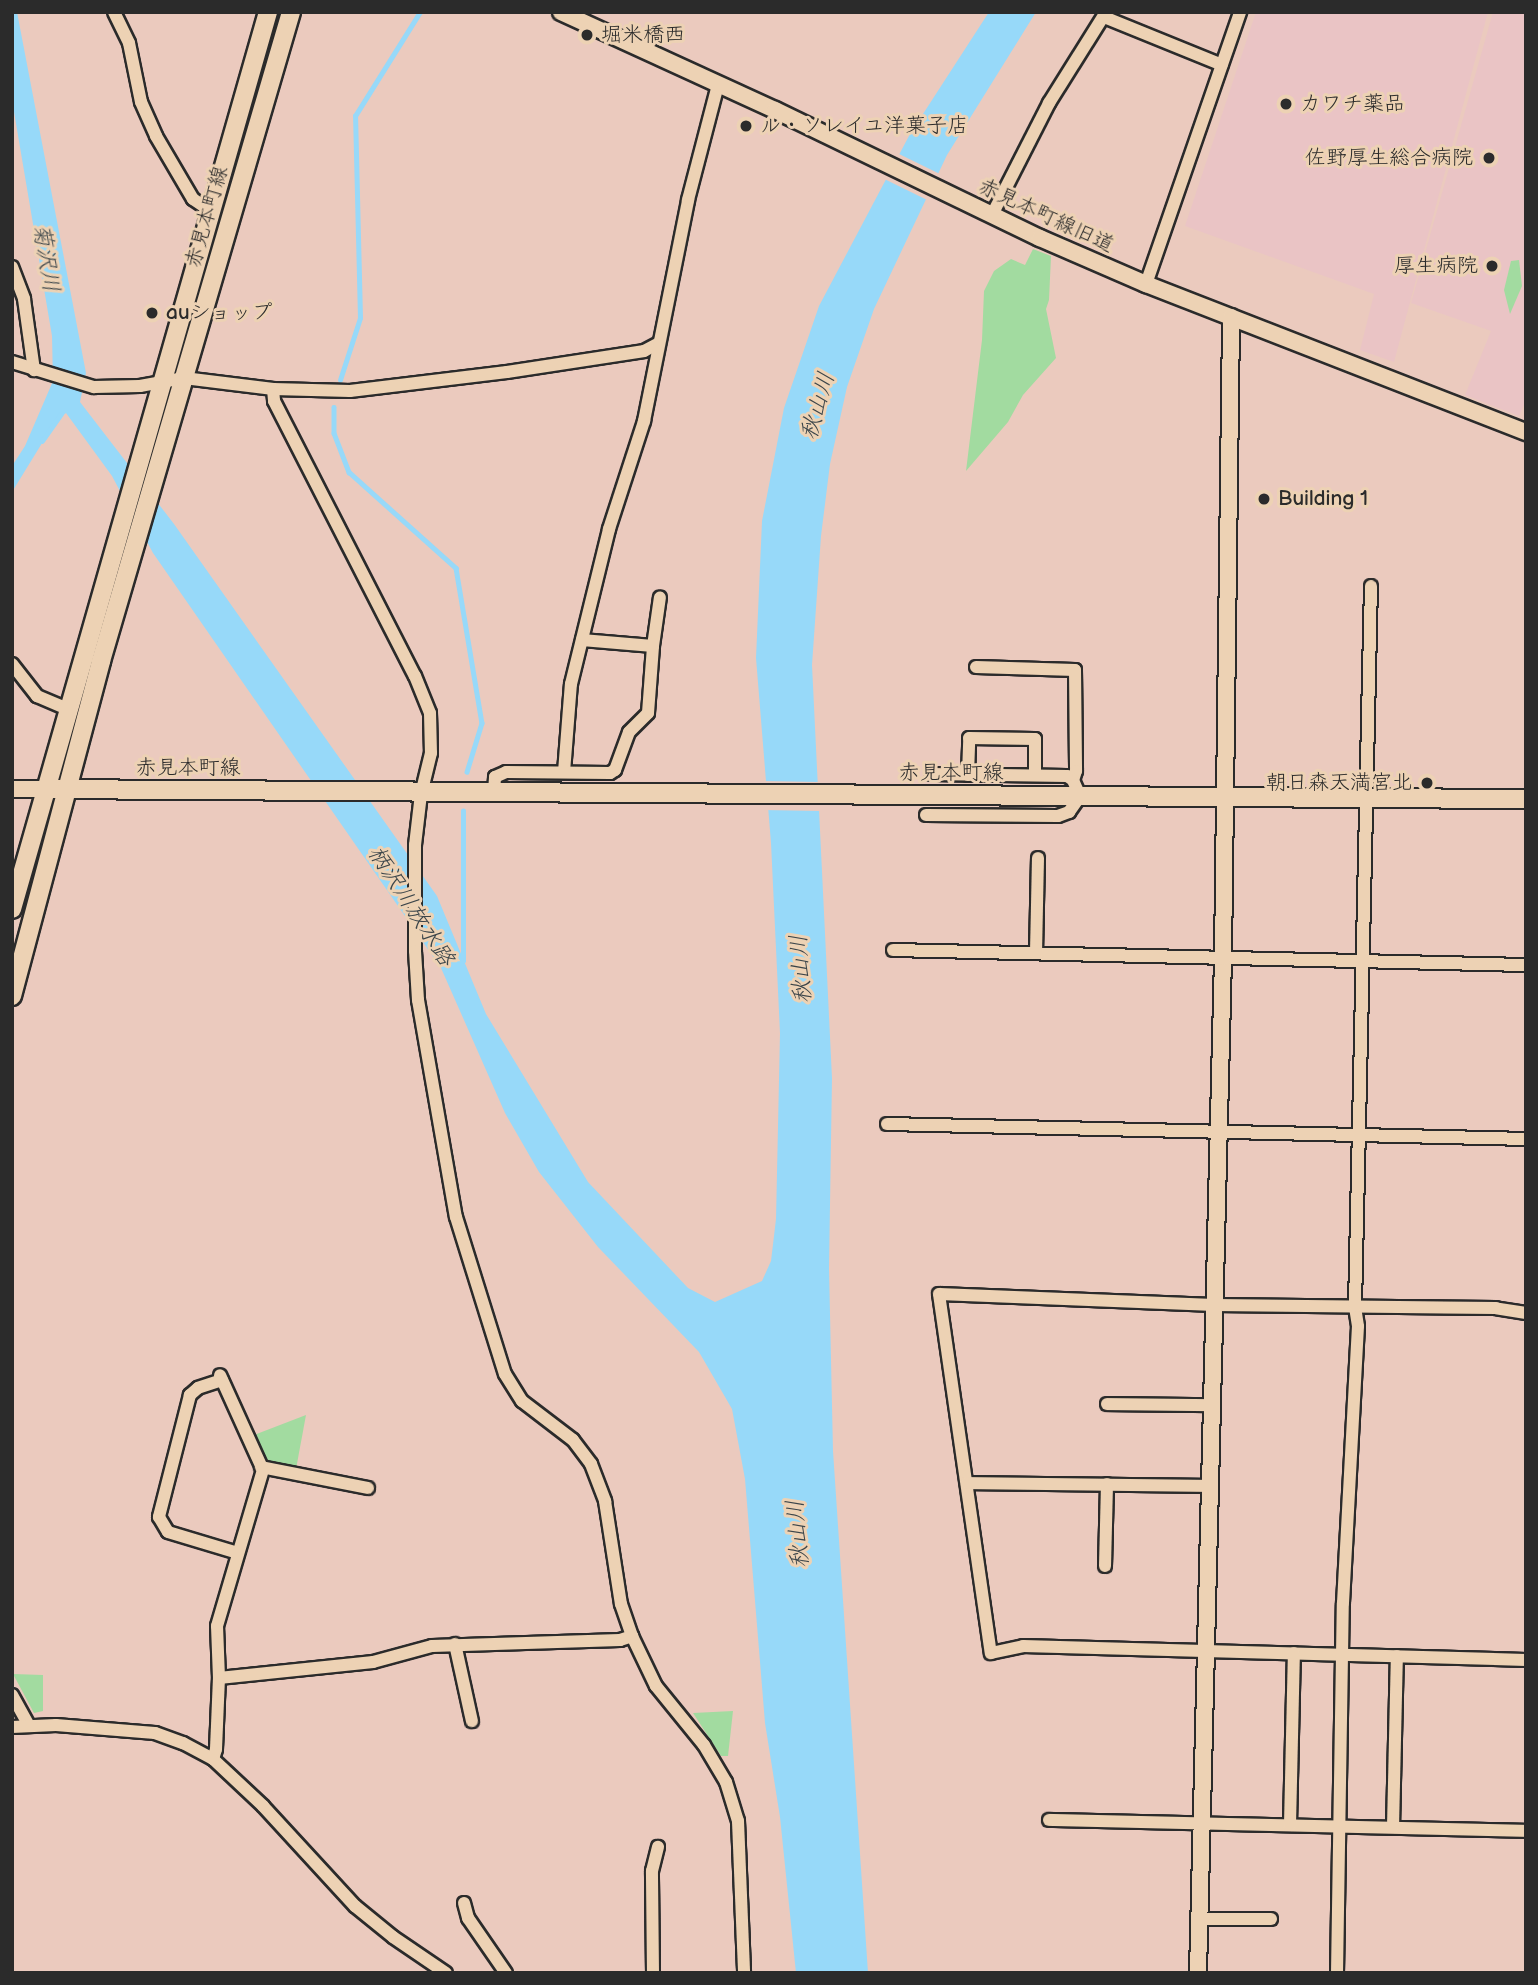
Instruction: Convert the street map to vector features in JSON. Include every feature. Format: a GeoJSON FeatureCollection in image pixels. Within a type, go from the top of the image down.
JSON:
{"type":"FeatureCollection","features":[{"type":"Feature","properties":{"kind":"main road","name":"赤見本町線"},"geometry":{"type":"LineString","coordinates":[[67,709],[142,463],[268,12]]}},
{"type":"Feature","properties":{"kind":"main road","name":"赤見本町線"},"geometry":{"type":"LineString","coordinates":[[67,790],[291,12]]}},
{"type":"Feature","properties":{"kind":"main road"},"geometry":{"type":"LineString","coordinates":[[12,909],[67,709]]}},
{"type":"Feature","properties":{"kind":"main road","name":"赤見本町線"},"geometry":{"type":"LineString","coordinates":[[44,789],[911,796],[1076,788],[1224,795],[1526,799]]}},
{"type":"Feature","properties":{"kind":"main road"},"geometry":{"type":"LineString","coordinates":[[12,996],[67,790]]}},
{"type":"Feature","properties":{"kind":"street"},"geometry":{"type":"LineString","coordinates":[[114,12],[129,43],[141,102],[156,136],[193,199],[212,212]]}},
{"type":"Feature","properties":{"kind":"street","name":"赤見本町線旧道"},"geometry":{"type":"LineString","coordinates":[[561,12],[992,215],[1146,284],[1526,432]]}},
{"type":"Feature","properties":{"kind":"street"},"geometry":{"type":"LineString","coordinates":[[1146,284],[1240,12]]}},
{"type":"Feature","properties":{"kind":"street"},"geometry":{"type":"LineString","coordinates":[[992,215],[1049,103],[1105,14],[1222,65]]}},
{"type":"Feature","properties":{"kind":"street"},"geometry":{"type":"LineString","coordinates":[[564,772],[568,709],[582,640],[609,529],[643,421],[657,363],[657,344],[690,190],[718,85]]}},
{"type":"Feature","properties":{"kind":"street"},"geometry":{"type":"LineString","coordinates":[[12,267],[24,299],[34,370]]}},
{"type":"Feature","properties":{"kind":"street"},"geometry":{"type":"LineString","coordinates":[[1198,1973],[1223,957],[1231,317]]}},
{"type":"Feature","properties":{"kind":"street"},"geometry":{"type":"LineString","coordinates":[[12,362],[85,384],[117,387],[184,378],[273,389],[350,391],[644,351],[657,344]]}},
{"type":"Feature","properties":{"kind":"street"},"geometry":{"type":"LineString","coordinates":[[273,389],[274,401],[409,664],[430,713],[431,753],[421,794],[415,845],[415,951],[418,1000],[455,1213],[505,1374],[522,1401],[573,1440],[592,1464],[605,1501],[621,1604],[632,1636],[656,1686],[716,1763],[735,1806],[740,1844],[744,1973]]}},
{"type":"Feature","properties":{"kind":"street"},"geometry":{"type":"LineString","coordinates":[[1337,1973],[1342,1826],[1343,1603],[1358,1326],[1355,1306],[1358,1134],[1371,586]]}},
{"type":"Feature","properties":{"kind":"street"},"geometry":{"type":"LineString","coordinates":[[494,792],[495,777],[501,773],[610,773],[615,770],[629,732],[648,713],[660,597]]}},
{"type":"Feature","properties":{"kind":"street"},"geometry":{"type":"LineString","coordinates":[[582,640],[653,646]]}},
{"type":"Feature","properties":{"kind":"street"},"geometry":{"type":"LineString","coordinates":[[12,664],[37,696],[67,709]]}},
{"type":"Feature","properties":{"kind":"street"},"geometry":{"type":"LineString","coordinates":[[926,815],[1058,816],[1069,812],[1076,788],[1076,670],[976,667]]}},
{"type":"Feature","properties":{"kind":"street"},"geometry":{"type":"LineString","coordinates":[[968,775],[969,738],[1035,739],[1035,775]]}},
{"type":"Feature","properties":{"kind":"street"},"geometry":{"type":"LineString","coordinates":[[931,774],[1066,776],[1076,788]]}},
{"type":"Feature","properties":{"kind":"street"},"geometry":{"type":"LineString","coordinates":[[12,789],[44,789]]}},
{"type":"Feature","properties":{"kind":"street"},"geometry":{"type":"LineString","coordinates":[[1036,953],[1038,858]]}},
{"type":"Feature","properties":{"kind":"street"},"geometry":{"type":"LineString","coordinates":[[893,950],[1526,965]]}},
{"type":"Feature","properties":{"kind":"street"},"geometry":{"type":"LineString","coordinates":[[887,1124],[1526,1139]]}},
{"type":"Feature","properties":{"kind":"street"},"geometry":{"type":"LineString","coordinates":[[1526,1313],[1496,1308],[1214,1305],[939,1294],[991,1653],[1023,1646],[1526,1660]]}},
{"type":"Feature","properties":{"kind":"street"},"geometry":{"type":"LineString","coordinates":[[213,1759],[216,1749],[219,1678],[217,1626],[238,1553],[261,1467],[221,1378],[198,1388],[190,1395],[159,1517],[168,1532],[238,1553]]}},
{"type":"Feature","properties":{"kind":"street"},"geometry":{"type":"LineString","coordinates":[[1107,1404],[1212,1405]]}},
{"type":"Feature","properties":{"kind":"street"},"geometry":{"type":"LineString","coordinates":[[261,1467],[368,1488]]}},
{"type":"Feature","properties":{"kind":"street"},"geometry":{"type":"LineString","coordinates":[[967,1483],[1209,1486]]}},
{"type":"Feature","properties":{"kind":"street"},"geometry":{"type":"LineString","coordinates":[[1105,1566],[1107,1484]]}},
{"type":"Feature","properties":{"kind":"street"},"geometry":{"type":"LineString","coordinates":[[219,1678],[373,1662],[432,1646],[620,1640],[632,1636]]}},
{"type":"Feature","properties":{"kind":"street"},"geometry":{"type":"LineString","coordinates":[[455,1644],[472,1721]]}},
{"type":"Feature","properties":{"kind":"street"},"geometry":{"type":"LineString","coordinates":[[1290,1825],[1294,1653]]}},
{"type":"Feature","properties":{"kind":"street"},"geometry":{"type":"LineString","coordinates":[[1393,1826],[1398,1657]]}},
{"type":"Feature","properties":{"kind":"street"},"geometry":{"type":"LineString","coordinates":[[12,1695],[29,1726]]}},
{"type":"Feature","properties":{"kind":"street"},"geometry":{"type":"LineString","coordinates":[[12,1727],[56,1725],[155,1733],[183,1743],[213,1759],[263,1806],[355,1906],[426,1967],[446,1973]]}},
{"type":"Feature","properties":{"kind":"street"},"geometry":{"type":"LineString","coordinates":[[1049,1820],[1526,1831]]}},
{"type":"Feature","properties":{"kind":"street"},"geometry":{"type":"LineString","coordinates":[[653,1973],[652,1871],[658,1847]]}},
{"type":"Feature","properties":{"kind":"street"},"geometry":{"type":"LineString","coordinates":[[464,1903],[468,1918],[506,1973]]}},
{"type":"Feature","properties":{"kind":"street"},"geometry":{"type":"LineString","coordinates":[[1199,1919],[1272,1919]]}},
{"type":"Feature","properties":{"kind":"shaded area"},"geometry":{"type":"Polygon","coordinates":[[[1256,12],[1488,12],[1394,362],[1360,350],[1374,294],[1185,226],[1256,12]]]}},
{"type":"Feature","properties":{"kind":"shaded area","name":"佐野厚生総合病院"},"geometry":{"type":"Polygon","coordinates":[[[1493,12],[1526,12],[1526,400],[1519,416],[1465,395],[1491,331],[1411,303],[1493,12]]]}},
{"type":"Feature","properties":{"kind":"green space"},"geometry":{"type":"Polygon","coordinates":[[[1033,249],[1051,256],[1049,300],[1046,309],[1056,358],[1023,395],[1008,422],[966,471],[982,340],[984,291],[994,271],[1011,259],[1025,265],[1033,249]]]}},
{"type":"Feature","properties":{"kind":"green space"},"geometry":{"type":"Polygon","coordinates":[[[1519,260],[1522,286],[1510,314],[1504,290],[1511,261],[1519,260]]]}},
{"type":"Feature","properties":{"kind":"green space"},"geometry":{"type":"Polygon","coordinates":[[[306,1415],[296,1469],[266,1461],[254,1435],[306,1415]]]}},
{"type":"Feature","properties":{"kind":"green space"},"geometry":{"type":"Polygon","coordinates":[[[13,1674],[43,1675],[43,1711],[34,1713],[13,1674]]]}},
{"type":"Feature","properties":{"kind":"green space"},"geometry":{"type":"Polygon","coordinates":[[[733,1711],[728,1756],[721,1756],[693,1713],[733,1711]]]}},
{"type":"Feature","properties":{"kind":"water"},"geometry":{"type":"Polygon","coordinates":[[[13,12],[17,12],[86,373],[80,402],[174,524],[437,896],[486,1014],[588,1182],[688,1288],[715,1302],[762,1281],[771,1261],[776,1219],[780,1033],[771,843],[756,658],[762,521],[784,408],[819,306],[910,134],[989,12],[1036,12],[947,155],[874,309],[847,387],[830,464],[821,536],[812,665],[832,1078],[829,1268],[833,1451],[868,1973],[796,1973],[780,1817],[765,1723],[745,1479],[732,1409],[699,1352],[598,1247],[539,1172],[505,1113],[441,968],[153,553],[112,476],[66,413],[55,422],[12,492],[12,466],[25,446],[53,381],[52,336],[12,100],[13,12]]]}},
{"type":"Feature","properties":{"kind":"pier"},"geometry":{"type":"Polygon","coordinates":[[[897,153],[942,175],[929,201],[884,179],[897,153]]]}},
{"type":"Feature","properties":{"kind":"pier"},"geometry":{"type":"Polygon","coordinates":[[[761,781],[820,782],[819,811],[760,810],[761,781]]]}},
{"type":"Feature","properties":{"kind":"waterway"},"geometry":{"type":"LineString","coordinates":[[340,380],[360,318],[355,116],[420,12]]}},
{"type":"Feature","properties":{"kind":"waterway"},"geometry":{"type":"LineString","coordinates":[[334,407],[334,433],[349,472],[456,568],[482,723],[467,772]]}},
{"type":"Feature","properties":{"kind":"waterway","name":"菊沢川"},"geometry":{"type":"LineString","coordinates":[[42,441],[61,414]]}},
{"type":"Feature","properties":{"kind":"waterway","name":"柄沢川放水路"},"geometry":{"type":"LineString","coordinates":[[463,811],[463,961]]}},
{"type":"Feature","properties":{"kind":"place","name":"堀米橋西"},"geometry":{"type":"Point","coordinates":[587,35]}},
{"type":"Feature","properties":{"kind":"place","name":"カワチ薬品"},"geometry":{"type":"Point","coordinates":[1286,104]}},
{"type":"Feature","properties":{"kind":"place","name":"ル・ソレイユ洋菓子店"},"geometry":{"type":"Point","coordinates":[746,126]}},
{"type":"Feature","properties":{"kind":"place","name":"佐野厚生総合病院"},"geometry":{"type":"Point","coordinates":[1489,158]}},
{"type":"Feature","properties":{"kind":"place","name":"厚生病院"},"geometry":{"type":"Point","coordinates":[1492,266]}},
{"type":"Feature","properties":{"kind":"place","name":"auショップ"},"geometry":{"type":"Point","coordinates":[152,313]}},
{"type":"Feature","properties":{"kind":"place","name":"Building 1"},"geometry":{"type":"Point","coordinates":[1264,499]}},
{"type":"Feature","properties":{"kind":"place","name":"朝日森天満宮北"},"geometry":{"type":"Point","coordinates":[1427,783]}},
{"type":"Feature","properties":{"kind":"water label","name":"秋山川"},"geometry":{"type":"Point","coordinates":[818,406]}},
{"type":"Feature","properties":{"kind":"water label","name":"秋山川"},"geometry":{"type":"Point","coordinates":[801,969]}},
{"type":"Feature","properties":{"kind":"water label","name":"秋山川"},"geometry":{"type":"Point","coordinates":[798,1534]}}]}
